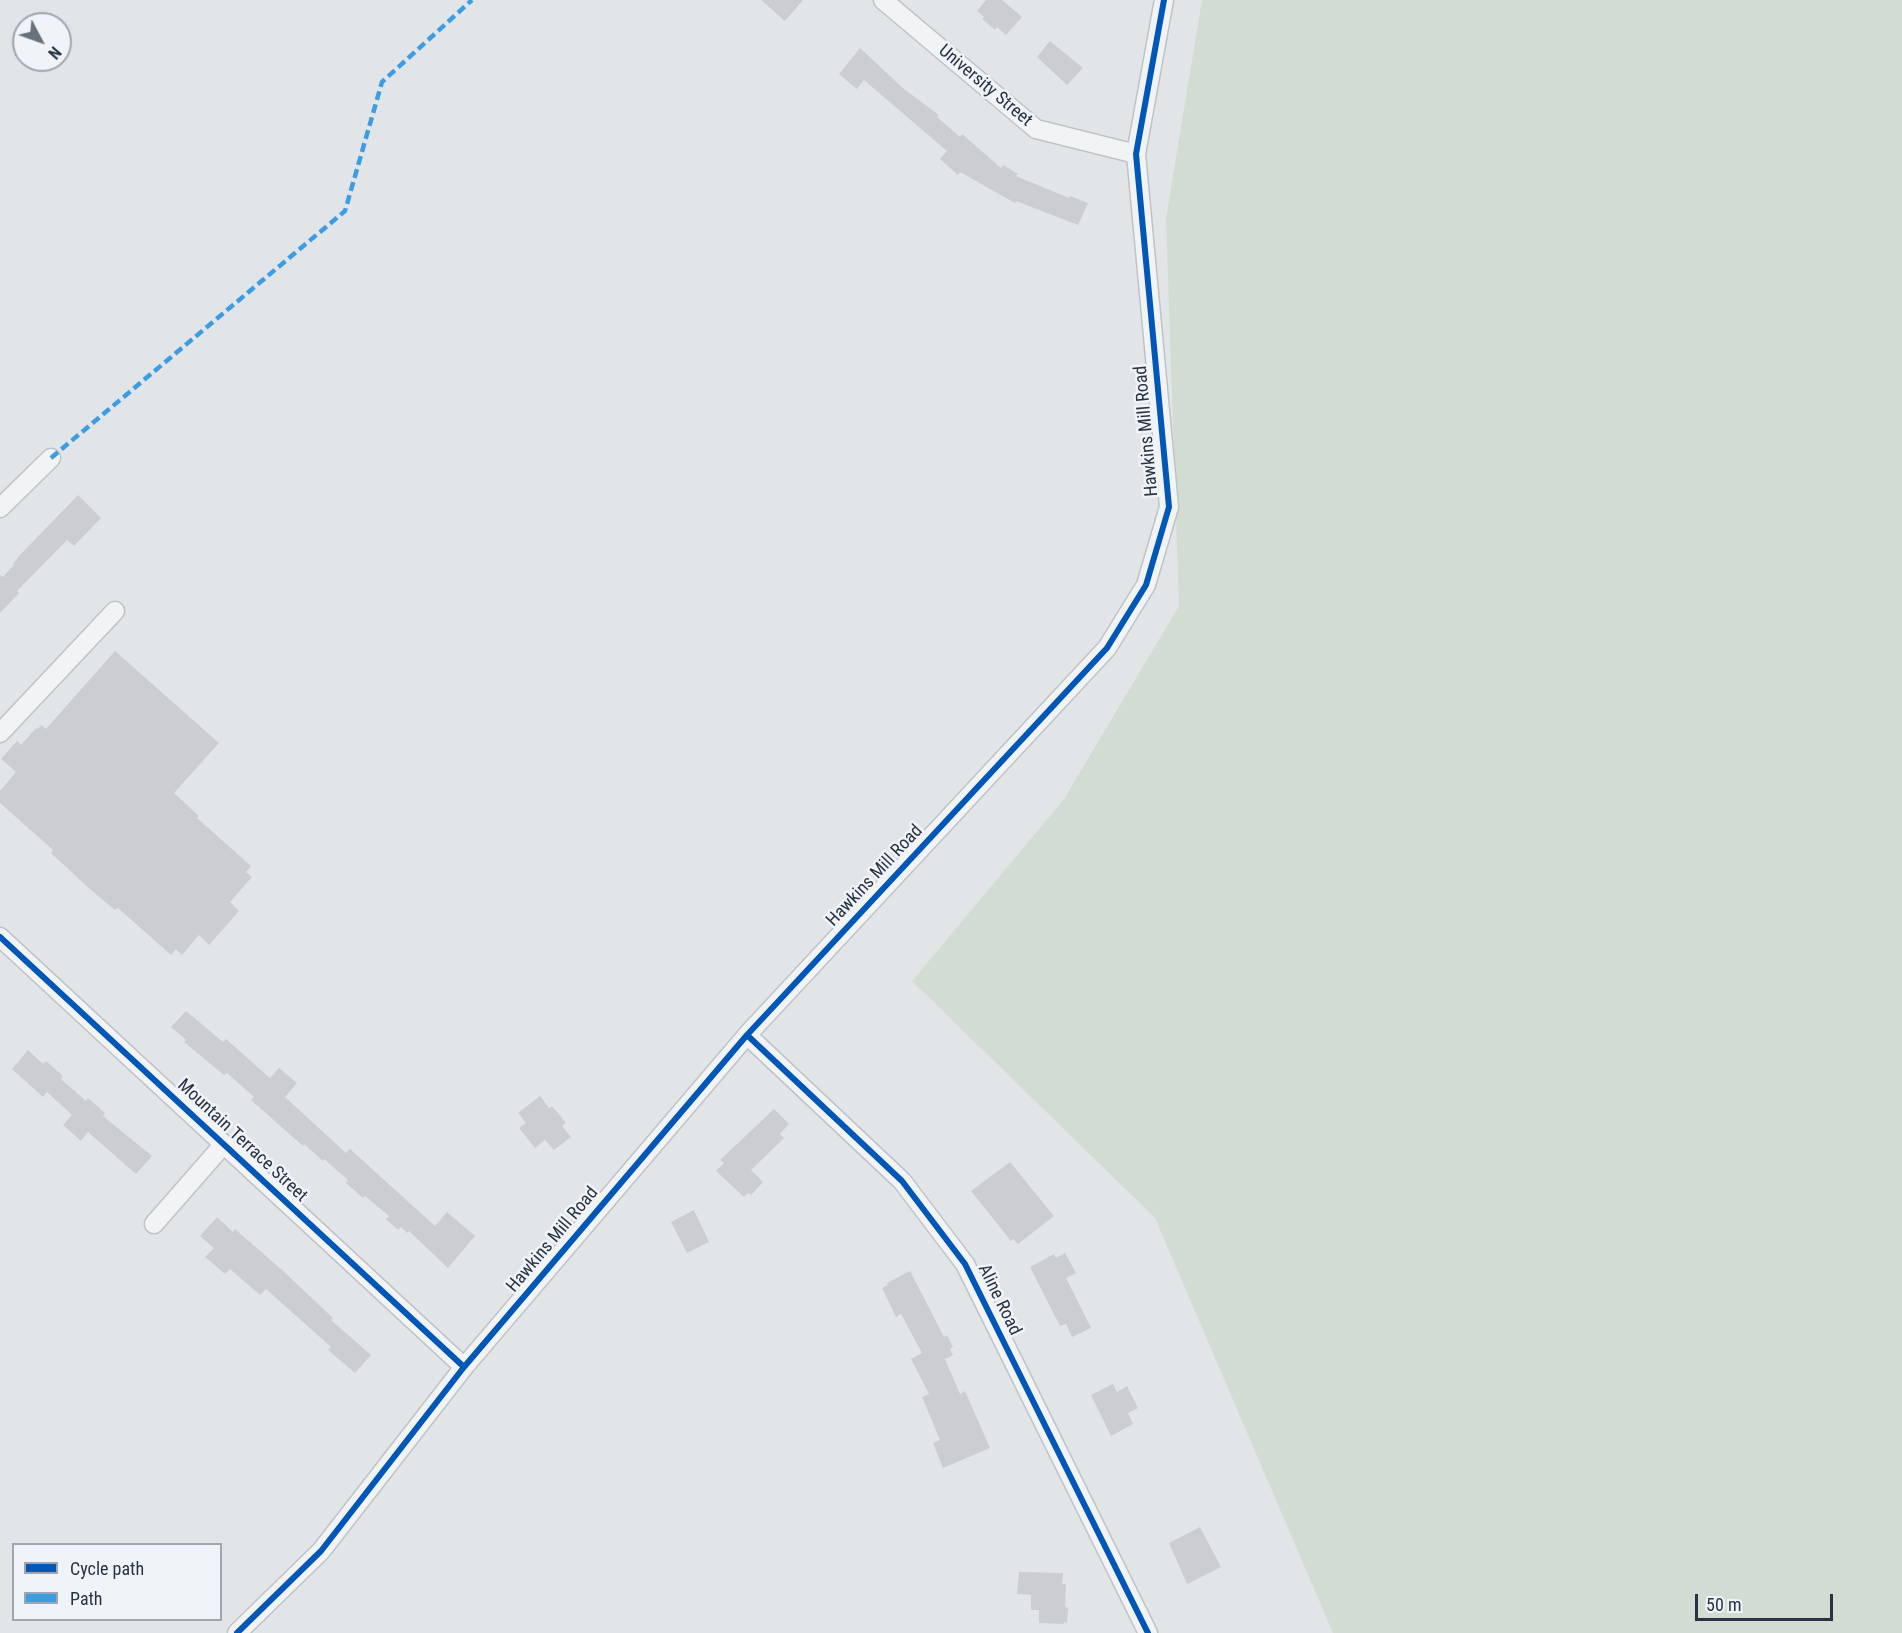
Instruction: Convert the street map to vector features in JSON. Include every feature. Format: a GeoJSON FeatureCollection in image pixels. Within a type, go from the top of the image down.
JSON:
{"type":"FeatureCollection","features":[{"type":"Feature","properties":{"kind":"street","name":"University Street"},"geometry":{"type":"LineString","coordinates":[[883,0],[1036,129],[1136,154]]}},
{"type":"Feature","properties":{"kind":"street","name":"Hawkins Mill Road"},"geometry":{"type":"LineString","coordinates":[[237,1633],[321,1551],[464,1367],[747,1035],[1107,648],[1146,585],[1169,507],[1136,154],[1164,0]]}},
{"type":"Feature","properties":{"kind":"street"},"geometry":{"type":"LineString","coordinates":[[0,508],[51,458]]}},
{"type":"Feature","properties":{"kind":"street"},"geometry":{"type":"LineString","coordinates":[[0,732],[115,611]]}},
{"type":"Feature","properties":{"kind":"street","name":"Mountain Terrace Street"},"geometry":{"type":"LineString","coordinates":[[0,937],[464,1367]]}},
{"type":"Feature","properties":{"kind":"street","name":"Aline Road"},"geometry":{"type":"LineString","coordinates":[[747,1035],[902,1180],[965,1264],[1140,1628]]}},
{"type":"Feature","properties":{"kind":"street"},"geometry":{"type":"LineString","coordinates":[[154,1224],[224,1144]]}},
{"type":"Feature","properties":{"kind":"shaded area"},"geometry":{"type":"Polygon","coordinates":[[[1202,0],[1902,0],[1902,1633],[1333,1633],[1155,1218],[912,981],[1064,799],[1179,606],[1166,218],[1202,0]]]}},
{"type":"Feature","properties":{"kind":"building"},"geometry":{"type":"Polygon","coordinates":[[[761,0],[803,0],[785,21],[761,0]]]}},
{"type":"Feature","properties":{"kind":"building"},"geometry":{"type":"Polygon","coordinates":[[[986,0],[1002,0],[1022,17],[1006,35],[997,27],[995,30],[982,19],[984,17],[977,11],[986,0]]]}},
{"type":"Feature","properties":{"kind":"building"},"geometry":{"type":"Polygon","coordinates":[[[1050,41],[1083,68],[1067,85],[1037,57],[1050,41]]]}},
{"type":"Feature","properties":{"kind":"building"},"geometry":{"type":"Polygon","coordinates":[[[860,48],[904,89],[939,115],[937,117],[960,137],[962,134],[1001,168],[1003,165],[1018,174],[1016,176],[1069,198],[1070,196],[1088,203],[1078,225],[1016,201],[1015,203],[960,172],[958,175],[940,159],[947,151],[864,80],[857,89],[839,74],[860,48]]]}},
{"type":"Feature","properties":{"kind":"building"},"geometry":{"type":"Polygon","coordinates":[[[78,495],[101,518],[74,546],[67,540],[17,591],[19,593],[0,613],[0,575],[3,577],[19,556],[78,495]]]}},
{"type":"Feature","properties":{"kind":"building"},"geometry":{"type":"Polygon","coordinates":[[[115,651],[219,743],[174,793],[199,816],[197,818],[251,866],[246,872],[252,877],[230,902],[239,911],[209,945],[199,935],[182,955],[176,949],[171,955],[118,908],[115,910],[92,891],[51,853],[53,850],[0,803],[0,791],[16,772],[1,759],[17,741],[21,745],[36,728],[38,729],[41,725],[46,729],[115,651]]]}},
{"type":"Feature","properties":{"kind":"building"},"geometry":{"type":"Polygon","coordinates":[[[186,1011],[223,1042],[226,1039],[270,1078],[279,1068],[297,1083],[285,1097],[346,1153],[350,1149],[435,1226],[447,1212],[475,1236],[448,1268],[409,1231],[407,1233],[401,1227],[398,1230],[386,1219],[389,1216],[365,1196],[363,1198],[346,1183],[348,1180],[324,1159],[323,1161],[304,1144],[303,1146],[251,1100],[254,1097],[227,1073],[224,1075],[184,1042],[186,1040],[171,1027],[186,1011]]]}},
{"type":"Feature","properties":{"kind":"building"},"geometry":{"type":"Polygon","coordinates":[[[28,1050],[43,1064],[46,1061],[63,1076],[61,1079],[86,1101],[88,1098],[105,1113],[103,1116],[152,1156],[136,1174],[88,1132],[81,1141],[63,1125],[72,1115],[47,1092],[43,1097],[12,1069],[28,1050]]]}},
{"type":"Feature","properties":{"kind":"building"},"geometry":{"type":"Polygon","coordinates":[[[540,1096],[549,1108],[552,1106],[566,1123],[562,1126],[571,1137],[554,1150],[545,1140],[535,1148],[519,1128],[526,1123],[518,1113],[540,1096]]]}},
{"type":"Feature","properties":{"kind":"building"},"geometry":{"type":"Polygon","coordinates":[[[774,1109],[789,1124],[780,1134],[784,1138],[751,1170],[763,1182],[751,1195],[748,1193],[744,1197],[716,1171],[724,1163],[720,1160],[774,1109]]]}},
{"type":"Feature","properties":{"kind":"building"},"geometry":{"type":"Polygon","coordinates":[[[1010,1162],[1054,1216],[1018,1244],[1013,1239],[1011,1241],[971,1191],[1010,1162]]]}},
{"type":"Feature","properties":{"kind":"building"},"geometry":{"type":"Polygon","coordinates":[[[694,1210],[709,1242],[687,1253],[671,1222],[694,1210]]]}},
{"type":"Feature","properties":{"kind":"building"},"geometry":{"type":"Polygon","coordinates":[[[217,1217],[233,1232],[235,1229],[282,1270],[333,1318],[331,1320],[371,1355],[355,1373],[328,1350],[331,1347],[266,1289],[260,1295],[230,1269],[225,1274],[205,1257],[214,1248],[200,1236],[217,1217]]]}},
{"type":"Feature","properties":{"kind":"building"},"geometry":{"type":"Polygon","coordinates":[[[1065,1253],[1076,1273],[1066,1278],[1091,1328],[1072,1337],[1066,1324],[1060,1326],[1030,1267],[1054,1254],[1056,1258],[1065,1253]]]}},
{"type":"Feature","properties":{"kind":"building"},"geometry":{"type":"Polygon","coordinates":[[[910,1271],[944,1337],[947,1335],[953,1347],[950,1349],[953,1355],[945,1359],[960,1394],[965,1391],[990,1448],[943,1468],[933,1443],[940,1440],[922,1397],[929,1394],[911,1359],[922,1353],[901,1314],[896,1317],[882,1288],[910,1271]]]}},
{"type":"Feature","properties":{"kind":"building"},"geometry":{"type":"Polygon","coordinates":[[[1113,1384],[1117,1392],[1127,1386],[1138,1408],[1128,1413],[1133,1424],[1111,1436],[1091,1395],[1113,1384]]]}},
{"type":"Feature","properties":{"kind":"building"},"geometry":{"type":"Polygon","coordinates":[[[1200,1527],[1221,1567],[1187,1584],[1169,1543],[1200,1527]]]}},
{"type":"Feature","properties":{"kind":"building"},"geometry":{"type":"Polygon","coordinates":[[[1019,1572],[1063,1573],[1062,1584],[1066,1584],[1065,1607],[1068,1608],[1067,1623],[1039,1623],[1039,1610],[1031,1610],[1031,1595],[1017,1594],[1019,1572]]]}},
{"type":"Feature","properties":{"kind":"marked path"},"geometry":{"type":"LineString","coordinates":[[51,458],[345,211],[382,82],[472,0]]}},
{"type":"Feature","properties":{"kind":"cycle path"},"geometry":{"type":"LineString","coordinates":[[237,1633],[321,1551],[464,1367],[747,1035],[1107,648],[1146,585],[1169,507],[1136,154],[1164,0]]}},
{"type":"Feature","properties":{"kind":"cycle path"},"geometry":{"type":"LineString","coordinates":[[0,937],[464,1367]]}},
{"type":"Feature","properties":{"kind":"cycle path"},"geometry":{"type":"LineString","coordinates":[[747,1035],[902,1181],[965,1264],[1148,1633]]}}]}
